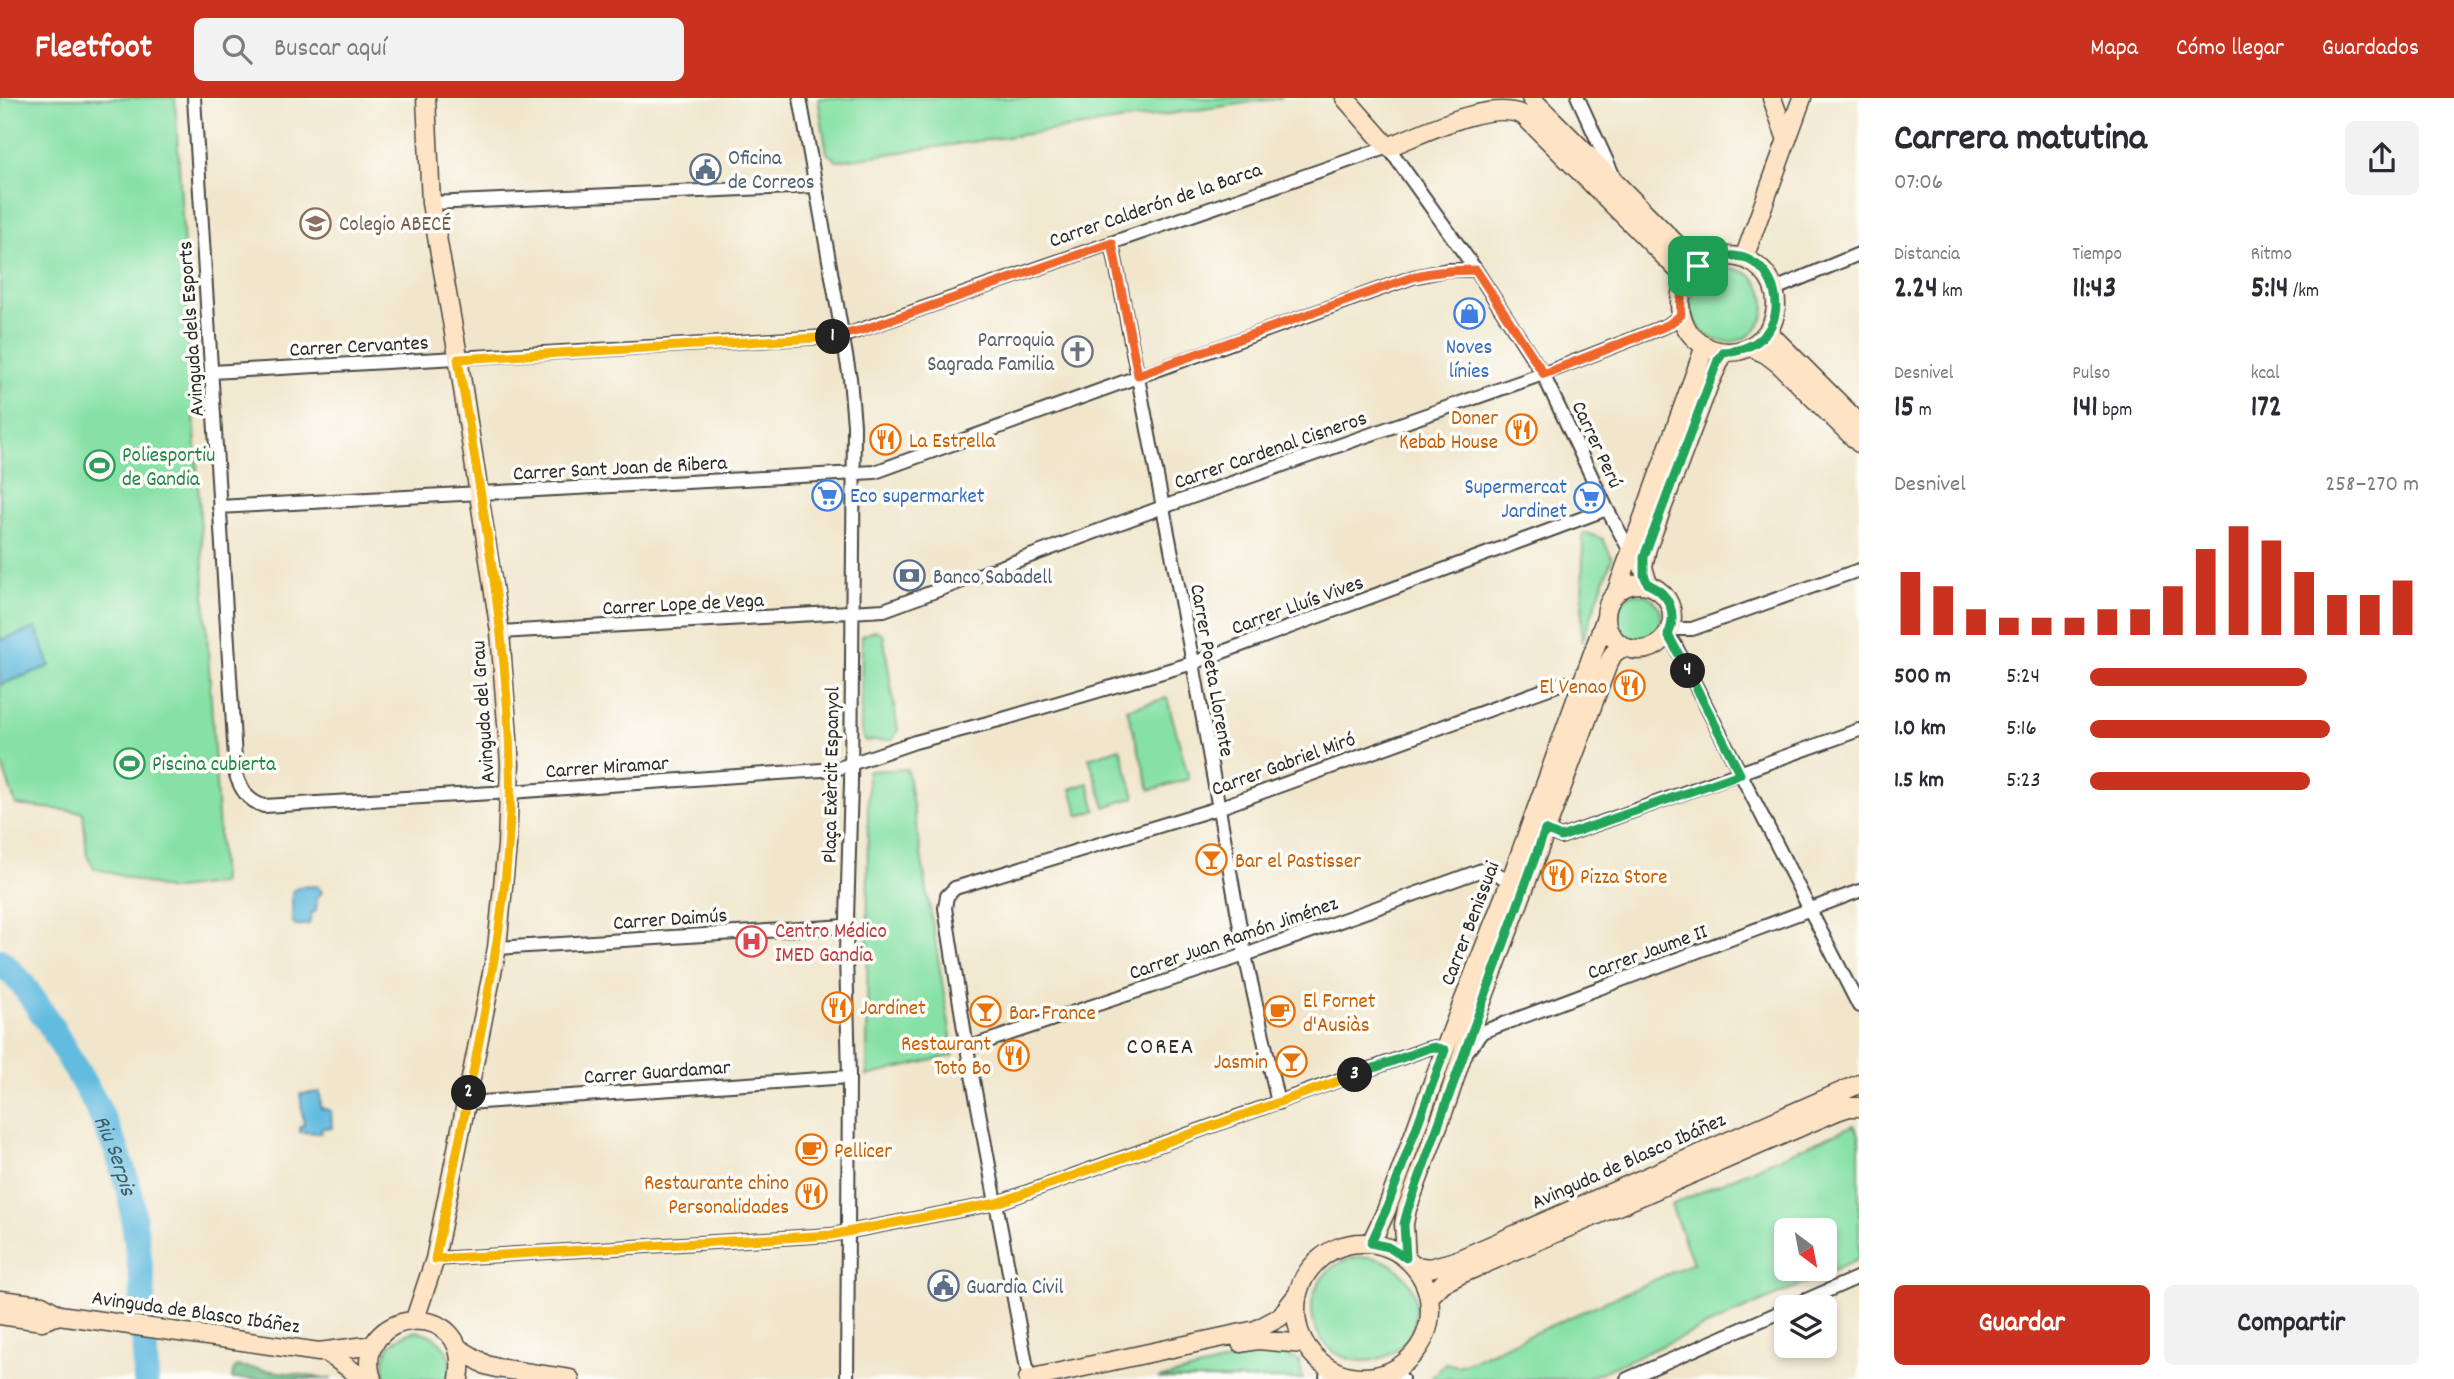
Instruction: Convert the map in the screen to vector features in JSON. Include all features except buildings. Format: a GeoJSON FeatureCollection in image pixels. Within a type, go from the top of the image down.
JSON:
{"type":"FeatureCollection","features":[{"type":"Feature","properties":{"kind":"street","name":"Avinguda dels Esports"},"geometry":{"type":"LineString","coordinates":[[194,98],[236,775],[243,792],[255,803]]}},
{"type":"Feature","properties":{"kind":"street","name":"Avinguda del Grau"},"geometry":{"type":"LineString","coordinates":[[415,1319],[435,1259],[497,948],[510,792],[506,688],[500,632],[480,494],[431,204],[426,98]]}},
{"type":"Feature","properties":{"kind":"street","name":"Plaça Exèrcit Espanyol"},"geometry":{"type":"LineString","coordinates":[[800,98],[843,336],[852,400],[855,474],[846,926],[849,1077],[847,1379]]}},
{"type":"Feature","properties":{"kind":"street"},"geometry":{"type":"LineString","coordinates":[[1345,98],[1388,147]]}},
{"type":"Feature","properties":{"kind":"street"},"geometry":{"type":"LineString","coordinates":[[1531,98],[1618,185],[1692,272]]}},
{"type":"Feature","properties":{"kind":"street"},"geometry":{"type":"LineString","coordinates":[[1578,98],[1618,185]]}},
{"type":"Feature","properties":{"kind":"street"},"geometry":{"type":"LineString","coordinates":[[1774,98],[1786,103],[1800,98]]}},
{"type":"Feature","properties":{"kind":"street"},"geometry":{"type":"LineString","coordinates":[[1774,98],[1787,140]]}},
{"type":"Feature","properties":{"kind":"street"},"geometry":{"type":"LineString","coordinates":[[1744,258],[1800,98]]}},
{"type":"Feature","properties":{"kind":"street"},"geometry":{"type":"LineString","coordinates":[[1488,105],[1523,115],[1692,272]]}},
{"type":"Feature","properties":{"kind":"street","name":"Carrer Calderón de la Barca"},"geometry":{"type":"LineString","coordinates":[[843,336],[1388,147],[1488,105]]}},
{"type":"Feature","properties":{"kind":"street","name":"Carrer Perú"},"geometry":{"type":"LineString","coordinates":[[1388,147],[1476,270],[1544,374],[1607,509],[1630,551]]}},
{"type":"Feature","properties":{"kind":"street"},"geometry":{"type":"LineString","coordinates":[[431,204],[814,186]]}},
{"type":"Feature","properties":{"kind":"street","name":"Carrer Poeta Llorente"},"geometry":{"type":"LineString","coordinates":[[1112,243],[1193,663],[1245,955],[1278,1103]]}},
{"type":"Feature","properties":{"kind":"street"},"geometry":{"type":"LineString","coordinates":[[1775,289],[1859,254]]}},
{"type":"Feature","properties":{"kind":"street"},"geometry":{"type":"LineString","coordinates":[[1720,256],[1744,258],[1763,270],[1775,289],[1776,311],[1768,332],[1751,347],[1738,351],[1724,352],[1705,346],[1694,338],[1681,315],[1680,303],[1692,272],[1720,256]]}},
{"type":"Feature","properties":{"kind":"street","name":"Carrer Sant Joan de Ribera"},"geometry":{"type":"LineString","coordinates":[[219,507],[879,471],[1413,277],[1447,270],[1476,270]]}},
{"type":"Feature","properties":{"kind":"street","name":"Carrer Cardenal Cisneros"},"geometry":{"type":"LineString","coordinates":[[868,612],[889,608],[1163,507],[1544,374],[1668,325],[1681,315]]}},
{"type":"Feature","properties":{"kind":"street"},"geometry":{"type":"LineString","coordinates":[[1768,332],[1859,423]]}},
{"type":"Feature","properties":{"kind":"street","name":"Carrer Cervantes"},"geometry":{"type":"LineString","coordinates":[[212,372],[843,336]]}},
{"type":"Feature","properties":{"kind":"street"},"geometry":{"type":"LineString","coordinates":[[1616,593],[1705,346]]}},
{"type":"Feature","properties":{"kind":"street"},"geometry":{"type":"LineString","coordinates":[[1751,347],[1766,354],[1779,365],[1859,443]]}},
{"type":"Feature","properties":{"kind":"street"},"geometry":{"type":"LineString","coordinates":[[1648,584],[1643,567],[1647,548],[1709,384],[1724,352]]}},
{"type":"Feature","properties":{"kind":"street","name":"Carrer Lluís Vives"},"geometry":{"type":"LineString","coordinates":[[915,742],[1193,663],[1607,509]]}},
{"type":"Feature","properties":{"kind":"street"},"geometry":{"type":"LineString","coordinates":[[1669,632],[1692,629],[1859,570]]}},
{"type":"Feature","properties":{"kind":"street"},"geometry":{"type":"LineString","coordinates":[[1648,584],[1669,601],[1673,620],[1669,632],[1653,647],[1633,650],[1611,634],[1606,617],[1610,600],[1616,593],[1625,587],[1648,584]]}},
{"type":"Feature","properties":{"kind":"street","name":"Carrer Lope de Vega"},"geometry":{"type":"LineString","coordinates":[[500,632],[868,612]]}},
{"type":"Feature","properties":{"kind":"street","name":"Carrer Benissuai"},"geometry":{"type":"LineString","coordinates":[[1371,1243],[1386,1210],[1510,882],[1606,617]]}},
{"type":"Feature","properties":{"kind":"street"},"geometry":{"type":"LineString","coordinates":[[1669,632],[1859,1006]]}},
{"type":"Feature","properties":{"kind":"street","name":"Carrer Benissuai"},"geometry":{"type":"LineString","coordinates":[[1410,1262],[1404,1224],[1408,1209],[1607,666],[1613,654],[1624,646]]}},
{"type":"Feature","properties":{"kind":"street","name":"Carrer Gabriel Miró"},"geometry":{"type":"LineString","coordinates":[[967,1048],[945,908],[947,896],[955,888],[1217,808],[1563,683],[1581,684]]}},
{"type":"Feature","properties":{"kind":"street"},"geometry":{"type":"LineString","coordinates":[[1545,830],[1561,837],[1859,730]]}},
{"type":"Feature","properties":{"kind":"street","name":"Carrer Miramar"},"geometry":{"type":"LineString","coordinates":[[255,803],[264,806],[510,792],[836,769],[915,742]]}},
{"type":"Feature","properties":{"kind":"street","name":"Carrer Juan Ramón Jiménez"},"geometry":{"type":"LineString","coordinates":[[967,1048],[1245,955],[1482,870],[1492,871],[1510,882]]}},
{"type":"Feature","properties":{"kind":"street","name":"Carrer Jaume II"},"geometry":{"type":"LineString","coordinates":[[1460,1062],[1482,1032],[1859,891]]}},
{"type":"Feature","properties":{"kind":"street","name":"Carrer Daimús"},"geometry":{"type":"LineString","coordinates":[[497,948],[846,926]]}},
{"type":"Feature","properties":{"kind":"street"},"geometry":{"type":"LineString","coordinates":[[435,1259],[849,1233],[997,1203],[1426,1049],[1434,1047],[1445,1050]]}},
{"type":"Feature","properties":{"kind":"street"},"geometry":{"type":"LineString","coordinates":[[967,1048],[1028,1379],[1256,1330],[1280,1317],[1297,1295],[1308,1272],[1326,1254],[1347,1244],[1371,1243],[1388,1247],[1410,1262],[1423,1280],[1429,1297],[1430,1318],[1424,1338],[1399,1374],[1361,1378],[1326,1373],[1304,1343],[1297,1328],[1297,1295]]}},
{"type":"Feature","properties":{"kind":"street","name":"Carrer Guardamar"},"geometry":{"type":"LineString","coordinates":[[467,1103],[849,1077]]}},
{"type":"Feature","properties":{"kind":"street","name":"Avinguda de Blasco Ibáñez"},"geometry":{"type":"LineString","coordinates":[[1410,1262],[1430,1268],[1455,1261],[1859,1084]]}},
{"type":"Feature","properties":{"kind":"street","name":"Avinguda de Blasco Ibáñez"},"geometry":{"type":"LineString","coordinates":[[1429,1297],[1443,1283],[1461,1274],[1837,1111],[1859,1107]]}},
{"type":"Feature","properties":{"kind":"street"},"geometry":{"type":"LineString","coordinates":[[1818,1295],[1859,1277]]}},
{"type":"Feature","properties":{"kind":"street","name":"Avinguda de Blasco Ibáñez"},"geometry":{"type":"LineString","coordinates":[[0,1300],[42,1306],[59,1315],[326,1352],[374,1345]]}},
{"type":"Feature","properties":{"kind":"street"},"geometry":{"type":"LineString","coordinates":[[1627,1379],[1774,1314]]}},
{"type":"Feature","properties":{"kind":"street","name":"Avinguda de Blasco Ibáñez"},"geometry":{"type":"LineString","coordinates":[[0,1315],[42,1321],[59,1315]]}},
{"type":"Feature","properties":{"kind":"street"},"geometry":{"type":"LineString","coordinates":[[372,1379],[370,1360],[374,1345],[391,1326],[415,1319],[426,1321],[446,1331],[458,1348],[486,1365],[570,1379]]}},
{"type":"Feature","properties":{"kind":"street"},"geometry":{"type":"LineString","coordinates":[[1080,1379],[1258,1340],[1304,1343]]}},
{"type":"Feature","properties":{"kind":"street"},"geometry":{"type":"LineString","coordinates":[[458,1348],[461,1363],[459,1379]]}},
{"type":"Feature","properties":{"kind":"street","name":"Avinguda de Blasco Ibáñez"},"geometry":{"type":"LineString","coordinates":[[326,1352],[364,1379]]}},
{"type":"Feature","properties":{"kind":"green space","name":"Poliesportiu de Gandia"},"geometry":{"type":"Polygon","coordinates":[[[0,98],[175,98],[222,883],[170,890],[94,868],[87,856],[83,812],[16,805],[0,759],[0,98]]]}},
{"type":"Feature","properties":{"kind":"green space"},"geometry":{"type":"Polygon","coordinates":[[[818,98],[1282,98],[837,161],[827,153],[818,98]]]}},
{"type":"Feature","properties":{"kind":"green space"},"geometry":{"type":"Polygon","coordinates":[[[1728,268],[1749,274],[1759,284],[1765,305],[1759,326],[1749,336],[1728,342],[1707,336],[1697,326],[1691,305],[1697,284],[1707,274],[1728,268]]]}},
{"type":"Feature","properties":{"kind":"green space"},"geometry":{"type":"Polygon","coordinates":[[[1583,534],[1603,539],[1612,558],[1582,642],[1583,534]]]}},
{"type":"Feature","properties":{"kind":"green space"},"geometry":{"type":"Polygon","coordinates":[[[1638,594],[1647,595],[1654,601],[1660,608],[1660,626],[1654,633],[1647,639],[1638,640],[1629,639],[1622,633],[1616,626],[1615,617],[1616,608],[1622,601],[1629,595],[1638,594]]]}},
{"type":"Feature","properties":{"kind":"green space"},"geometry":{"type":"Polygon","coordinates":[[[875,630],[883,634],[898,731],[892,740],[865,741],[861,730],[862,636],[875,630]]]}},
{"type":"Feature","properties":{"kind":"green space"},"geometry":{"type":"Polygon","coordinates":[[[1167,698],[1189,779],[1150,790],[1127,709],[1167,698]]]}},
{"type":"Feature","properties":{"kind":"green space"},"geometry":{"type":"Polygon","coordinates":[[[1120,748],[1135,797],[1105,807],[1089,758],[1120,748]]]}},
{"type":"Feature","properties":{"kind":"green space"},"geometry":{"type":"Polygon","coordinates":[[[907,769],[954,1055],[867,1076],[868,771],[907,769]]]}},
{"type":"Feature","properties":{"kind":"green space"},"geometry":{"type":"Polygon","coordinates":[[[1088,783],[1096,810],[1079,816],[1071,789],[1088,783]]]}},
{"type":"Feature","properties":{"kind":"green space"},"geometry":{"type":"Polygon","coordinates":[[[1854,1125],[1859,1134],[1859,1259],[1838,1268],[1838,1218],[1774,1218],[1774,1281],[1809,1281],[1586,1379],[1430,1379],[1445,1363],[1457,1366],[1464,1364],[1693,1263],[1671,1205],[1854,1125]]]}},
{"type":"Feature","properties":{"kind":"green space"},"geometry":{"type":"Polygon","coordinates":[[[1364,1257],[1384,1261],[1407,1280],[1412,1289],[1416,1309],[1412,1329],[1393,1352],[1384,1357],[1364,1361],[1344,1357],[1321,1338],[1316,1329],[1312,1309],[1316,1289],[1335,1266],[1344,1261],[1364,1257]]]}},
{"type":"Feature","properties":{"kind":"green space"},"geometry":{"type":"Polygon","coordinates":[[[417,1331],[440,1342],[448,1354],[448,1379],[386,1379],[384,1362],[389,1347],[400,1337],[417,1331]]]}},
{"type":"Feature","properties":{"kind":"green space"},"geometry":{"type":"Polygon","coordinates":[[[1273,1350],[1299,1361],[1303,1379],[1158,1379],[1273,1350]]]}},
{"type":"Feature","properties":{"kind":"green space"},"geometry":{"type":"Polygon","coordinates":[[[236,1366],[332,1379],[232,1379],[236,1366]]]}},
{"type":"Feature","properties":{"kind":"water"},"geometry":{"type":"Polygon","coordinates":[[[36,628],[50,666],[0,685],[0,640],[36,628]]]}},
{"type":"Feature","properties":{"kind":"water"},"geometry":{"type":"Polygon","coordinates":[[[317,886],[322,892],[317,898],[316,911],[312,913],[309,924],[296,926],[292,921],[292,891],[300,887],[317,886]]]}},
{"type":"Feature","properties":{"kind":"water"},"geometry":{"type":"Polygon","coordinates":[[[320,1092],[321,1108],[331,1111],[332,1128],[322,1128],[321,1133],[300,1132],[300,1126],[304,1125],[300,1094],[320,1092]]]}},
{"type":"Feature","properties":{"kind":"waterway","name":"Riu Serpis"},"geometry":{"type":"LineString","coordinates":[[0,961],[21,982],[49,1023],[97,1106],[117,1151],[130,1193],[142,1280],[146,1379]]}},
{"type":"Feature","properties":{"kind":"place","name":"Oficina de Correos"},"geometry":{"type":"Point","coordinates":[705,169]}},
{"type":"Feature","properties":{"kind":"place","name":"Colegio ABECÉ"},"geometry":{"type":"Point","coordinates":[316,223]}},
{"type":"Feature","properties":{"kind":"place","name":"Noves línies"},"geometry":{"type":"Point","coordinates":[1469,314]}},
{"type":"Feature","properties":{"kind":"place","name":"Parroquia Sagrada Familia"},"geometry":{"type":"Point","coordinates":[1077,351]}},
{"type":"Feature","properties":{"kind":"place","name":"Doner Kebab House"},"geometry":{"type":"Point","coordinates":[1521,429]}},
{"type":"Feature","properties":{"kind":"place","name":"La Estrella"},"geometry":{"type":"Point","coordinates":[886,440]}},
{"type":"Feature","properties":{"kind":"place","name":"Poliesportiu de Gandia"},"geometry":{"type":"Point","coordinates":[99,466]}},
{"type":"Feature","properties":{"kind":"place","name":"Eco supermarket"},"geometry":{"type":"Point","coordinates":[827,495]}},
{"type":"Feature","properties":{"kind":"place","name":"Supermercat Jardinet"},"geometry":{"type":"Point","coordinates":[1590,498]}},
{"type":"Feature","properties":{"kind":"place","name":"Banco Sabadell"},"geometry":{"type":"Point","coordinates":[910,576]}},
{"type":"Feature","properties":{"kind":"place","name":"El Venao"},"geometry":{"type":"Point","coordinates":[1630,686]}},
{"type":"Feature","properties":{"kind":"place","name":"Piscina cubierta"},"geometry":{"type":"Point","coordinates":[129,763]}},
{"type":"Feature","properties":{"kind":"place","name":"Bar el Pastisser"},"geometry":{"type":"Point","coordinates":[1212,860]}},
{"type":"Feature","properties":{"kind":"place","name":"Pizza Store"},"geometry":{"type":"Point","coordinates":[1557,876]}},
{"type":"Feature","properties":{"kind":"place","name":"Centro Médico IMED Gandia"},"geometry":{"type":"Point","coordinates":[752,942]}},
{"type":"Feature","properties":{"kind":"place","name":"Jardinet"},"geometry":{"type":"Point","coordinates":[837,1007]}},
{"type":"Feature","properties":{"kind":"place","name":"Bar France"},"geometry":{"type":"Point","coordinates":[986,1012]}},
{"type":"Feature","properties":{"kind":"place","name":"El Fornet d'Ausiàs"},"geometry":{"type":"Point","coordinates":[1280,1012]}},
{"type":"Feature","properties":{"kind":"place","name":"Restaurant Toto Bo"},"geometry":{"type":"Point","coordinates":[1014,1055]}},
{"type":"Feature","properties":{"kind":"place","name":"Jasmin"},"geometry":{"type":"Point","coordinates":[1291,1061]}},
{"type":"Feature","properties":{"kind":"place","name":"Pellicer"},"geometry":{"type":"Point","coordinates":[811,1150]}},
{"type":"Feature","properties":{"kind":"place","name":"Restaurante chino Personalidades"},"geometry":{"type":"Point","coordinates":[812,1194]}},
{"type":"Feature","properties":{"kind":"place","name":"Guardia Civil"},"geometry":{"type":"Point","coordinates":[943,1286]}},
{"type":"Feature","properties":{"kind":"district","name":"COREA"},"geometry":{"type":"Point","coordinates":[1161,1045]}},
{"type":"Feature","properties":{"kind":"route"},"geometry":{"type":"LineString","coordinates":[[1112,243],[1138,375],[1413,277],[1447,270],[1476,270],[1544,374],[1668,325],[1681,315],[1682,290],[1686,279],[1698,266],[1709,259],[1732,255],[1755,263],[1770,278],[1775,289],[1775,318],[1768,332],[1751,347],[1724,352],[1718,360],[1647,548],[1643,567],[1648,584],[1664,594],[1669,601],[1673,620],[1668,635],[1740,774],[1561,837],[1545,830],[1408,1209],[1404,1224],[1406,1258],[1388,1247],[1371,1243],[1386,1210],[1445,1050],[1434,1047],[997,1203],[831,1235],[435,1259],[497,948],[510,792],[506,688],[500,632],[458,359],[843,336],[1112,243]]}}]}
